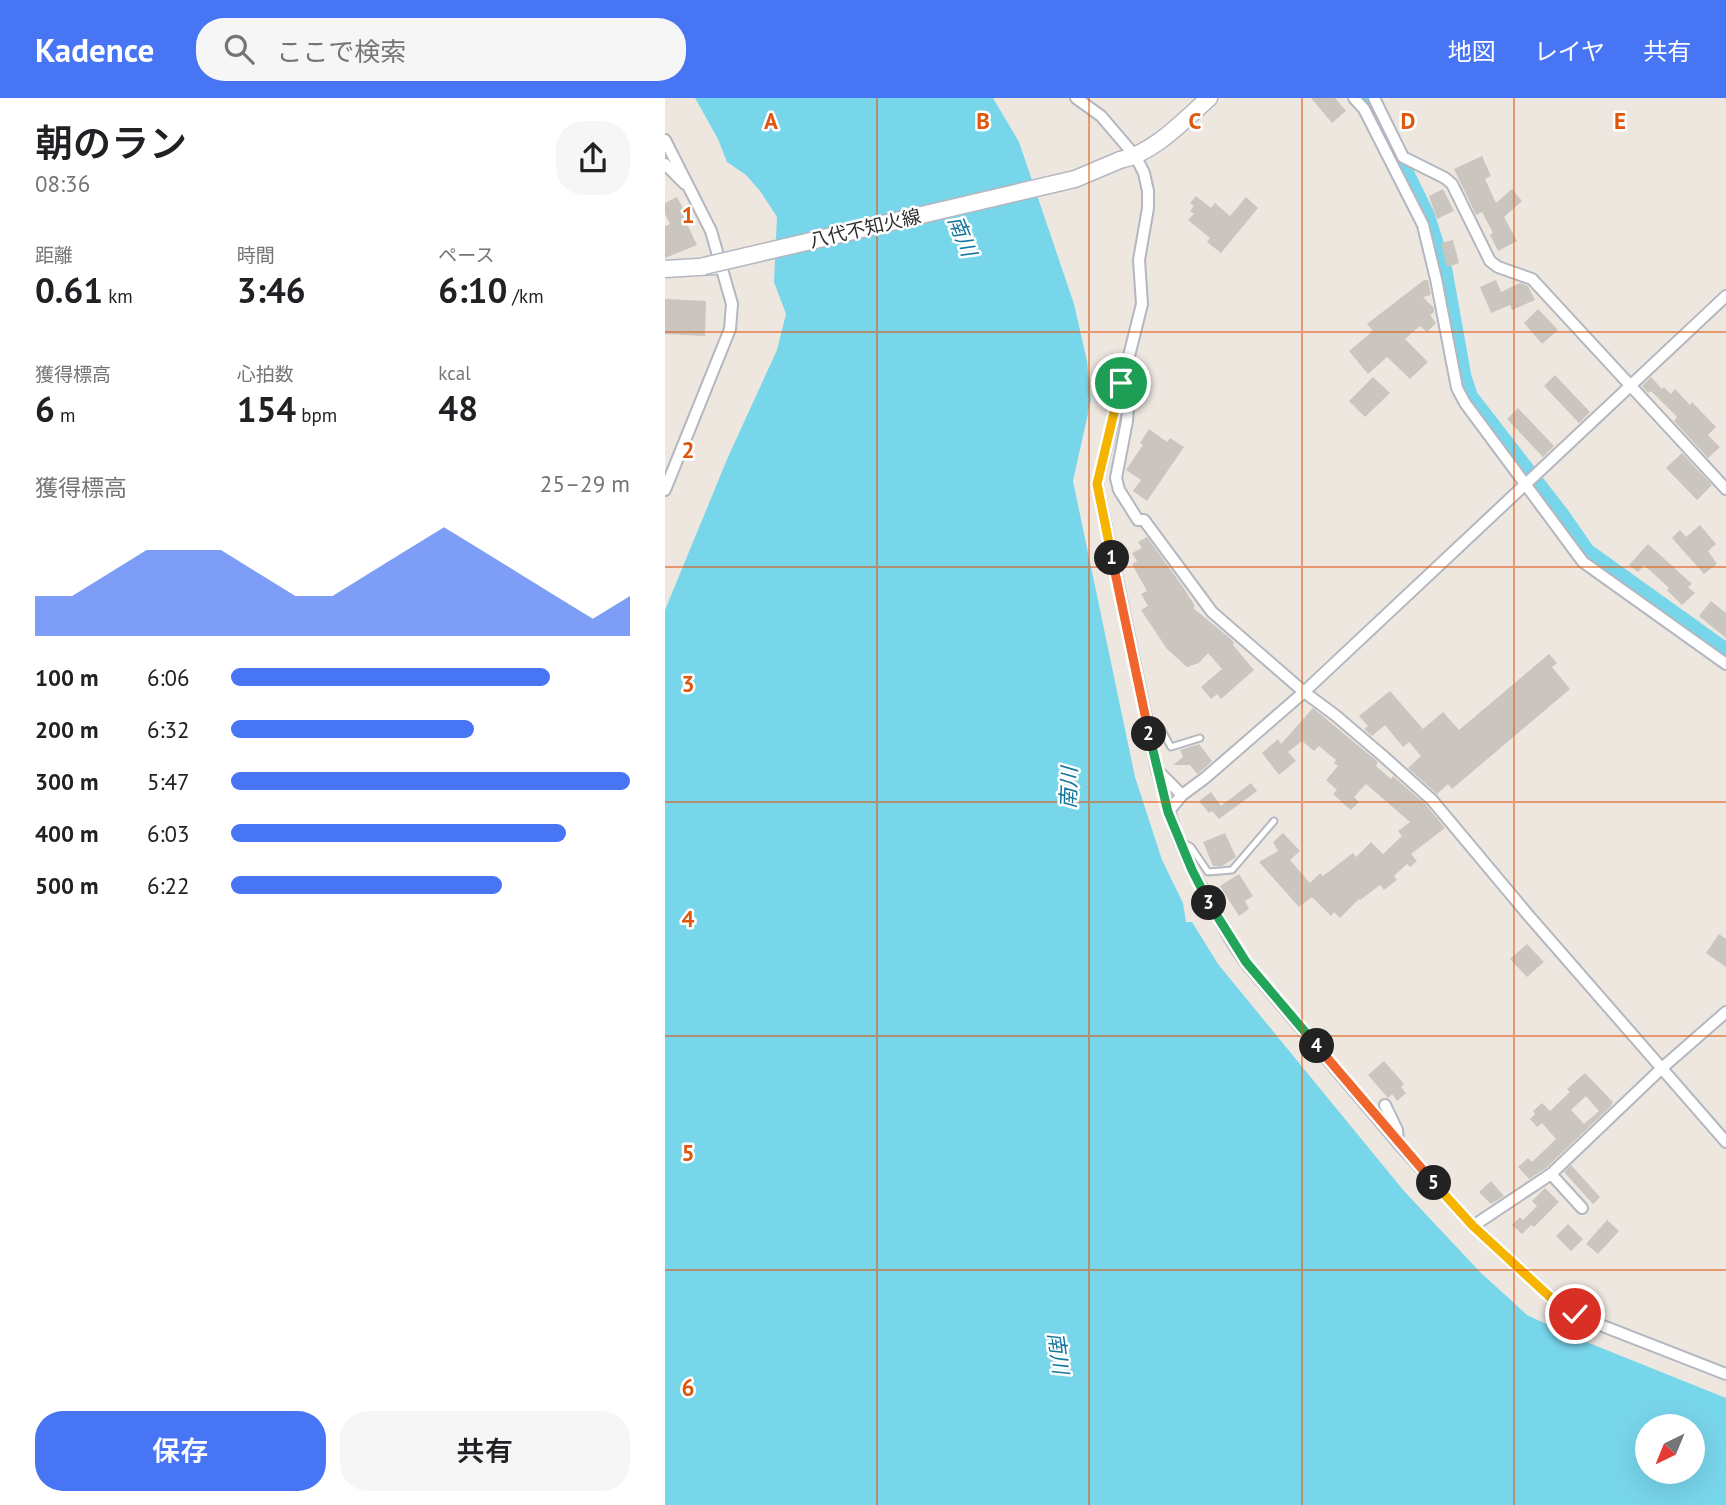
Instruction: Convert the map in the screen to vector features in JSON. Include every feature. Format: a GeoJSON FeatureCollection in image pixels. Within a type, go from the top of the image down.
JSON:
{"type":"FeatureCollection","features":[{"type":"Feature","properties":{"kind":"main road","name":"八代不知火線"},"geometry":{"type":"LineString","coordinates":[[704,266],[1075,179],[1128,159],[1178,126],[1209,98]]}},
{"type":"Feature","properties":{"kind":"main road","name":"八代不知火線"},"geometry":{"type":"LineString","coordinates":[[665,269],[721,265]]}},
{"type":"Feature","properties":{"kind":"street"},"geometry":{"type":"LineString","coordinates":[[1076,98],[1101,117]]}},
{"type":"Feature","properties":{"kind":"street"},"geometry":{"type":"LineString","coordinates":[[1089,98],[1128,159],[1144,173],[1148,208],[1139,260],[1142,304],[1097,484],[1168,812],[1217,917],[1246,962],[1399,1144],[1473,1226],[1562,1308],[1726,1374]]}},
{"type":"Feature","properties":{"kind":"street"},"geometry":{"type":"LineString","coordinates":[[1354,98],[1369,119],[1423,225],[1457,388],[1472,412],[1529,480],[1583,562],[1726,664]]}},
{"type":"Feature","properties":{"kind":"street"},"geometry":{"type":"LineString","coordinates":[[1374,98],[1403,157],[1452,184],[1490,261],[1498,267],[1532,279],[1726,489]]}},
{"type":"Feature","properties":{"kind":"street"},"geometry":{"type":"LineString","coordinates":[[665,140],[711,231],[732,304],[730,329],[665,490]]}},
{"type":"Feature","properties":{"kind":"street"},"geometry":{"type":"LineString","coordinates":[[665,164],[690,188]]}},
{"type":"Feature","properties":{"kind":"street"},"geometry":{"type":"LineString","coordinates":[[1168,812],[1182,795],[1304,692],[1726,296]]}},
{"type":"Feature","properties":{"kind":"street"},"geometry":{"type":"LineString","coordinates":[[1121,383],[1129,389],[1127,421],[1116,478],[1119,490],[1138,520],[1145,520],[1206,606],[1432,800],[1537,926],[1726,1142]]}},
{"type":"Feature","properties":{"kind":"street"},"geometry":{"type":"LineString","coordinates":[[1157,770],[1182,795]]}},
{"type":"Feature","properties":{"kind":"street"},"geometry":{"type":"LineString","coordinates":[[1473,1226],[1551,1174],[1662,1068],[1726,1012]]}},
{"type":"Feature","properties":{"kind":"street"},"geometry":{"type":"LineString","coordinates":[[1385,1105],[1397,1130],[1399,1144]]}},
{"type":"Feature","properties":{"kind":"street"},"geometry":{"type":"LineString","coordinates":[[1551,1174],[1582,1208]]}},
{"type":"Feature","properties":{"kind":"lane"},"geometry":{"type":"LineString","coordinates":[[1148,729],[1160,727],[1171,747],[1200,738]]}},
{"type":"Feature","properties":{"kind":"lane"},"geometry":{"type":"LineString","coordinates":[[1179,840],[1191,847],[1208,872],[1232,870],[1274,821]]}},
{"type":"Feature","properties":{"kind":"water","name":"南川"},"geometry":{"type":"Polygon","coordinates":[[[695,98],[993,98],[1019,142],[1074,304],[1087,361],[1091,400],[1073,481],[1135,777],[1162,860],[1183,903],[1186,922],[1192,922],[1218,964],[1404,1191],[1480,1272],[1527,1315],[1574,1337],[1726,1398],[1726,1505],[665,1505],[665,610],[728,457],[777,350],[786,314],[774,282],[777,217],[746,175],[727,162],[718,139],[695,98]]]}},
{"type":"Feature","properties":{"kind":"building"},"geometry":{"type":"Polygon","coordinates":[[[1311,98],[1335,98],[1346,111],[1332,123],[1311,98]]]}},
{"type":"Feature","properties":{"kind":"building"},"geometry":{"type":"Polygon","coordinates":[[[1482,156],[1491,176],[1485,179],[1496,203],[1512,189],[1522,201],[1504,217],[1517,241],[1498,251],[1490,235],[1493,233],[1482,212],[1476,215],[1454,169],[1482,156]]]}},
{"type":"Feature","properties":{"kind":"building"},"geometry":{"type":"Polygon","coordinates":[[[1443,189],[1454,211],[1437,219],[1429,196],[1443,189]]]}},
{"type":"Feature","properties":{"kind":"building"},"geometry":{"type":"Polygon","coordinates":[[[1196,196],[1211,208],[1215,203],[1230,216],[1246,197],[1258,208],[1221,253],[1207,242],[1210,238],[1188,220],[1194,214],[1190,211],[1194,206],[1190,203],[1196,196]]]}},
{"type":"Feature","properties":{"kind":"building"},"geometry":{"type":"Polygon","coordinates":[[[677,197],[697,245],[665,258],[665,226],[670,224],[665,214],[665,203],[677,197]]]}},
{"type":"Feature","properties":{"kind":"building"},"geometry":{"type":"Polygon","coordinates":[[[1453,240],[1459,263],[1447,267],[1441,243],[1453,240]]]}},
{"type":"Feature","properties":{"kind":"building"},"geometry":{"type":"Polygon","coordinates":[[[1424,280],[1428,280],[1431,295],[1423,297],[1434,308],[1430,315],[1436,323],[1427,332],[1420,326],[1405,339],[1428,362],[1410,379],[1387,357],[1368,374],[1349,351],[1373,331],[1367,324],[1424,280]]]}},
{"type":"Feature","properties":{"kind":"building"},"geometry":{"type":"Polygon","coordinates":[[[1496,280],[1501,292],[1520,283],[1528,286],[1535,300],[1512,310],[1510,305],[1491,313],[1480,287],[1496,280]]]}},
{"type":"Feature","properties":{"kind":"building"},"geometry":{"type":"Polygon","coordinates":[[[665,299],[706,301],[705,336],[665,334],[665,299]]]}},
{"type":"Feature","properties":{"kind":"building"},"geometry":{"type":"Polygon","coordinates":[[[1538,309],[1558,330],[1542,344],[1524,323],[1538,309]]]}},
{"type":"Feature","properties":{"kind":"building"},"geometry":{"type":"Polygon","coordinates":[[[1555,375],[1590,412],[1579,423],[1544,386],[1555,375]]]}},
{"type":"Feature","properties":{"kind":"building"},"geometry":{"type":"Polygon","coordinates":[[[1373,377],[1390,393],[1365,417],[1349,401],[1373,377]]]}},
{"type":"Feature","properties":{"kind":"building"},"geometry":{"type":"Polygon","coordinates":[[[1651,377],[1662,389],[1664,387],[1671,394],[1675,389],[1690,405],[1692,402],[1716,427],[1708,435],[1720,447],[1708,458],[1674,421],[1677,417],[1651,391],[1648,393],[1642,386],[1651,377]]]}},
{"type":"Feature","properties":{"kind":"building"},"geometry":{"type":"Polygon","coordinates":[[[1518,408],[1554,446],[1543,457],[1507,419],[1518,408]]]}},
{"type":"Feature","properties":{"kind":"building"},"geometry":{"type":"Polygon","coordinates":[[[1149,429],[1167,442],[1170,438],[1184,447],[1147,501],[1133,491],[1141,480],[1126,470],[1143,445],[1140,443],[1149,429]]]}},
{"type":"Feature","properties":{"kind":"building"},"geometry":{"type":"Polygon","coordinates":[[[1682,453],[1712,485],[1697,500],[1666,468],[1682,453]]]}},
{"type":"Feature","properties":{"kind":"building"},"geometry":{"type":"Polygon","coordinates":[[[1700,525],[1716,544],[1708,551],[1717,564],[1704,574],[1672,538],[1680,530],[1686,537],[1700,525]]]}},
{"type":"Feature","properties":{"kind":"building"},"geometry":{"type":"Polygon","coordinates":[[[1147,537],[1183,587],[1195,606],[1193,608],[1231,639],[1254,670],[1221,699],[1217,694],[1211,699],[1201,687],[1222,669],[1208,653],[1199,663],[1187,667],[1167,649],[1141,610],[1148,606],[1141,594],[1147,591],[1132,564],[1137,561],[1132,553],[1142,548],[1138,542],[1147,537]]]}},
{"type":"Feature","properties":{"kind":"building"},"geometry":{"type":"Polygon","coordinates":[[[1648,544],[1692,584],[1688,587],[1695,593],[1682,605],[1667,590],[1669,588],[1644,565],[1638,572],[1629,565],[1648,544]]]}},
{"type":"Feature","properties":{"kind":"building"},"geometry":{"type":"Polygon","coordinates":[[[1711,601],[1726,613],[1726,638],[1699,616],[1711,601]]]}},
{"type":"Feature","properties":{"kind":"building"},"geometry":{"type":"Polygon","coordinates":[[[1549,654],[1557,663],[1552,667],[1570,689],[1452,789],[1448,784],[1437,794],[1408,768],[1421,756],[1409,742],[1403,747],[1385,725],[1372,736],[1364,729],[1368,726],[1359,716],[1390,691],[1423,729],[1443,712],[1459,730],[1549,654]]]}},
{"type":"Feature","properties":{"kind":"building"},"geometry":{"type":"Polygon","coordinates":[[[1313,708],[1378,762],[1376,766],[1391,779],[1393,776],[1426,805],[1445,828],[1411,854],[1417,861],[1410,867],[1407,864],[1394,876],[1397,880],[1384,890],[1380,885],[1359,899],[1340,918],[1334,912],[1331,916],[1312,897],[1299,907],[1259,862],[1278,851],[1273,842],[1283,833],[1300,851],[1290,860],[1310,883],[1320,873],[1323,876],[1353,853],[1356,857],[1371,842],[1383,854],[1402,836],[1398,831],[1410,822],[1366,784],[1354,797],[1359,802],[1351,810],[1346,806],[1333,794],[1337,790],[1326,780],[1338,766],[1334,763],[1336,760],[1319,746],[1314,751],[1302,741],[1288,752],[1296,761],[1279,775],[1262,753],[1278,739],[1281,744],[1313,708]]]}},
{"type":"Feature","properties":{"kind":"building"},"geometry":{"type":"Polygon","coordinates":[[[1199,744],[1212,761],[1200,772],[1197,774],[1190,765],[1173,765],[1183,757],[1180,750],[1199,744]]]}},
{"type":"Feature","properties":{"kind":"building"},"geometry":{"type":"Polygon","coordinates":[[[1251,783],[1257,791],[1219,819],[1212,811],[1209,813],[1199,801],[1211,792],[1221,806],[1251,783]]]}},
{"type":"Feature","properties":{"kind":"building"},"geometry":{"type":"Polygon","coordinates":[[[1225,833],[1236,857],[1222,866],[1213,866],[1203,842],[1225,833]]]}},
{"type":"Feature","properties":{"kind":"building"},"geometry":{"type":"Polygon","coordinates":[[[1239,874],[1253,896],[1245,901],[1249,909],[1239,916],[1220,886],[1239,874]]]}},
{"type":"Feature","properties":{"kind":"building"},"geometry":{"type":"Polygon","coordinates":[[[1719,934],[1726,939],[1726,967],[1706,953],[1719,934]]]}},
{"type":"Feature","properties":{"kind":"building"},"geometry":{"type":"Polygon","coordinates":[[[1527,944],[1544,962],[1527,977],[1510,959],[1527,944]]]}},
{"type":"Feature","properties":{"kind":"building"},"geometry":{"type":"Polygon","coordinates":[[[1384,1061],[1404,1084],[1401,1087],[1406,1093],[1397,1101],[1392,1094],[1388,1098],[1368,1075],[1384,1061]]]}},
{"type":"Feature","properties":{"kind":"building"},"geometry":{"type":"Polygon","coordinates":[[[1585,1073],[1613,1102],[1546,1168],[1529,1179],[1518,1167],[1528,1158],[1532,1162],[1556,1139],[1542,1123],[1537,1127],[1530,1119],[1535,1114],[1533,1111],[1542,1103],[1550,1111],[1570,1092],[1567,1089],[1585,1073]],[[1586,1096],[1571,1110],[1584,1124],[1599,1111],[1586,1096]]]}},
{"type":"Feature","properties":{"kind":"building"},"geometry":{"type":"Polygon","coordinates":[[[1571,1165],[1600,1197],[1593,1204],[1564,1172],[1571,1165]]]}},
{"type":"Feature","properties":{"kind":"building"},"geometry":{"type":"Polygon","coordinates":[[[1491,1181],[1504,1196],[1491,1204],[1479,1192],[1491,1181]]]}},
{"type":"Feature","properties":{"kind":"building"},"geometry":{"type":"Polygon","coordinates":[[[1545,1188],[1559,1202],[1534,1227],[1531,1225],[1522,1234],[1512,1225],[1520,1217],[1523,1220],[1537,1206],[1532,1201],[1545,1188]]]}},
{"type":"Feature","properties":{"kind":"building"},"geometry":{"type":"Polygon","coordinates":[[[1607,1220],[1619,1231],[1598,1254],[1586,1244],[1607,1220]]]}},
{"type":"Feature","properties":{"kind":"building"},"geometry":{"type":"Polygon","coordinates":[[[1568,1224],[1583,1239],[1571,1251],[1556,1236],[1568,1224]]]}},
{"type":"Feature","properties":{"kind":"waterway"},"geometry":{"type":"LineString","coordinates":[[1367,98],[1424,215],[1442,271],[1461,377],[1468,398],[1585,553],[1726,654]]}},
{"type":"Feature","properties":{"kind":"route"},"geometry":{"type":"LineString","coordinates":[[1121,383],[1099,469],[1099,502],[1157,770],[1168,812],[1192,870],[1217,917],[1246,962],[1419,1167],[1473,1226],[1562,1308],[1575,1314]]}}]}
